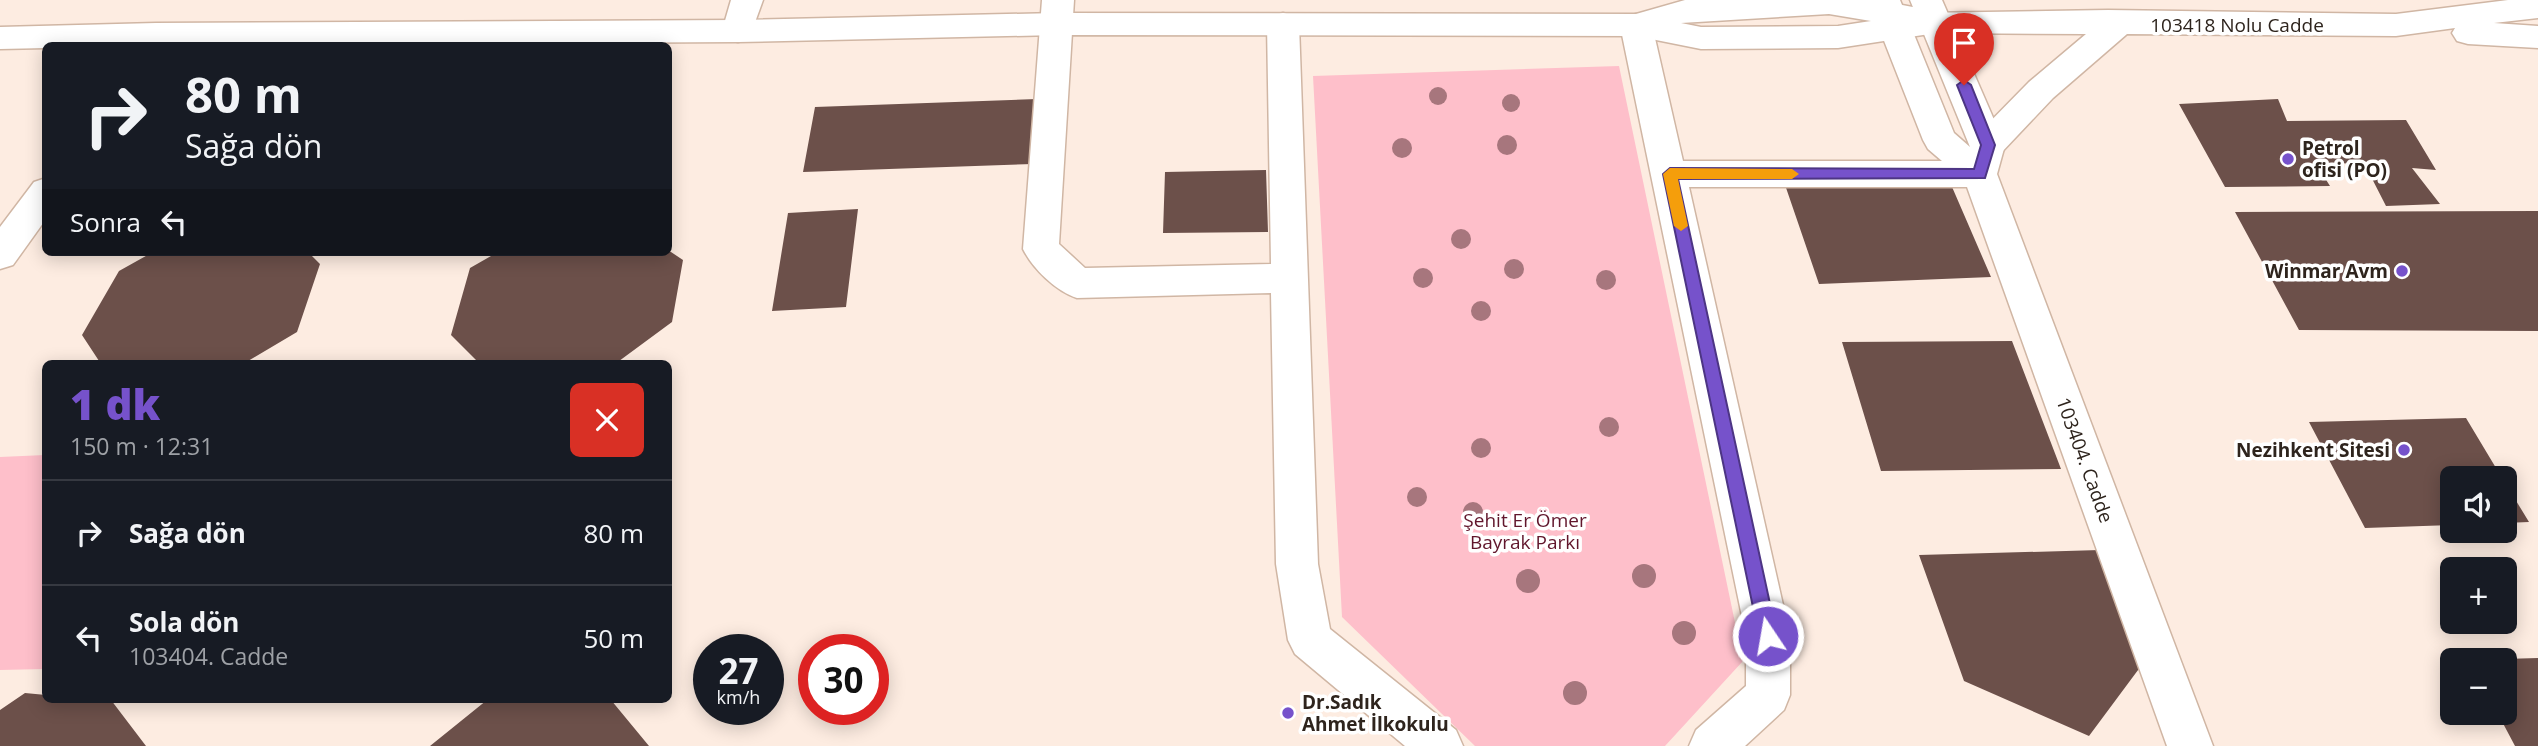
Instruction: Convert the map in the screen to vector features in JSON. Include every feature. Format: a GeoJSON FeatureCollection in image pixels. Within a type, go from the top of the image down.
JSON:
{"type":"FeatureCollection","features":[{"type":"Feature","properties":{"kind":"main road"},"geometry":{"type":"LineString","coordinates":[[737,31],[747,0]]}},
{"type":"Feature","properties":{"kind":"main road"},"geometry":{"type":"LineString","coordinates":[[1670,174],[1984,159],[2041,90],[2118,25],[2050,0]]}},
{"type":"Feature","properties":{"kind":"main road"},"geometry":{"type":"LineString","coordinates":[[2396,25],[2434,0]]}},
{"type":"Feature","properties":{"kind":"main road","name":"103418 Nolu Cadde"},"geometry":{"type":"LineString","coordinates":[[1636,25],[1688,10],[1768,2],[1829,3],[1890,14],[1931,11],[2118,25],[2396,25],[2538,7]]}},
{"type":"Feature","properties":{"kind":"main road","name":"103404. Cadde"},"geometry":{"type":"LineString","coordinates":[[1931,11],[2190,746]]}},
{"type":"Feature","properties":{"kind":"main road"},"geometry":{"type":"LineString","coordinates":[[1057,12],[1041,249],[1077,283],[1290,278]]}},
{"type":"Feature","properties":{"kind":"main road"},"geometry":{"type":"LineString","coordinates":[[0,38],[152,40],[737,31],[1057,12],[1283,24],[1636,25],[1768,636],[1768,695],[1712,746]]}},
{"type":"Feature","properties":{"kind":"main road"},"geometry":{"type":"LineString","coordinates":[[1890,14],[1940,141],[1984,159]]}},
{"type":"Feature","properties":{"kind":"main road","name":"103418 Nolu Cadde"},"geometry":{"type":"LineString","coordinates":[[1636,25],[1701,38],[1838,37],[1890,14]]}},
{"type":"Feature","properties":{"kind":"main road"},"geometry":{"type":"LineString","coordinates":[[1283,24],[1297,564],[1310,640],[1440,746]]}},
{"type":"Feature","properties":{"kind":"main road"},"geometry":{"type":"LineString","coordinates":[[2396,25],[2498,37],[2538,46]]}},
{"type":"Feature","properties":{"kind":"main road"},"geometry":{"type":"LineString","coordinates":[[2498,37],[2538,37]]}},
{"type":"Feature","properties":{"kind":"main road"},"geometry":{"type":"LineString","coordinates":[[0,255],[42,197]]}},
{"type":"Feature","properties":{"kind":"green space","name":"Şehit Er Ömer Bayrak Parkı"},"geometry":{"type":"Polygon","coordinates":[[[1619,66],[1743,661],[1665,746],[1475,746],[1342,617],[1313,76],[1619,66]]]}},
{"type":"Feature","properties":{"kind":"green space"},"geometry":{"type":"Polygon","coordinates":[[[42,455],[42,669],[0,670],[0,457],[42,455]]]}},
{"type":"Feature","properties":{"kind":"building"},"geometry":{"type":"Polygon","coordinates":[[[1037,99],[1033,164],[803,172],[815,107],[1037,99]]]}},
{"type":"Feature","properties":{"kind":"building"},"geometry":{"type":"Polygon","coordinates":[[[2278,99],[2287,121],[2406,120],[2436,170],[2412,168],[2440,204],[2386,206],[2364,163],[2316,164],[2330,186],[2225,187],[2179,104],[2278,99]]]}},
{"type":"Feature","properties":{"kind":"building"},"geometry":{"type":"Polygon","coordinates":[[[1266,170],[1268,232],[1163,233],[1165,172],[1266,170]]]}},
{"type":"Feature","properties":{"kind":"building"},"geometry":{"type":"Polygon","coordinates":[[[1946,173],[1991,277],[1819,284],[1783,179],[1946,173]]]}},
{"type":"Feature","properties":{"kind":"building"},"geometry":{"type":"Polygon","coordinates":[[[858,209],[846,307],[772,311],[788,213],[858,209]]]}},
{"type":"Feature","properties":{"kind":"building","name":"Winmar Avm"},"geometry":{"type":"Polygon","coordinates":[[[2538,211],[2538,331],[2299,330],[2235,212],[2538,211]]]}},
{"type":"Feature","properties":{"kind":"building"},"geometry":{"type":"Polygon","coordinates":[[[672,253],[683,260],[672,322],[620,360],[476,360],[451,335],[470,268],[491,256],[672,256],[672,253]]]}},
{"type":"Feature","properties":{"kind":"building"},"geometry":{"type":"Polygon","coordinates":[[[146,256],[312,256],[320,264],[297,332],[250,360],[98,360],[82,335],[119,271],[146,256]]]}},
{"type":"Feature","properties":{"kind":"building"},"geometry":{"type":"Polygon","coordinates":[[[2012,341],[2061,469],[1881,471],[1842,342],[2012,341]]]}},
{"type":"Feature","properties":{"kind":"building","name":"Nezihkent Sitesi"},"geometry":{"type":"Polygon","coordinates":[[[2466,418],[2495,466],[2440,466],[2440,525],[2365,528],[2309,422],[2466,418]]]}},
{"type":"Feature","properties":{"kind":"building"},"geometry":{"type":"Polygon","coordinates":[[[2517,502],[2529,522],[2517,522],[2517,502]]]}},
{"type":"Feature","properties":{"kind":"building"},"geometry":{"type":"Polygon","coordinates":[[[2100,550],[2141,666],[2089,736],[1964,681],[1919,555],[2100,550]]]}},
{"type":"Feature","properties":{"kind":"building"},"geometry":{"type":"Polygon","coordinates":[[[2538,658],[2538,746],[2515,746],[2504,725],[2517,725],[2517,659],[2538,658]]]}},
{"type":"Feature","properties":{"kind":"building"},"geometry":{"type":"Polygon","coordinates":[[[25,693],[42,695],[42,703],[113,703],[146,746],[0,746],[0,710],[25,693]]]}},
{"type":"Feature","properties":{"kind":"building"},"geometry":{"type":"Polygon","coordinates":[[[483,703],[613,703],[649,746],[430,746],[483,703]]]}},
{"type":"Feature","properties":{"kind":"slow traffic"},"geometry":{"type":"LineString","coordinates":[[1681,226],[1670,174],[1792,174]]}},
{"type":"Feature","properties":{"kind":"place","name":"Petrol ofisi (PO)"},"geometry":{"type":"Point","coordinates":[2288,159]}},
{"type":"Feature","properties":{"kind":"place","name":"Winmar Avm"},"geometry":{"type":"Point","coordinates":[2402,271]}},
{"type":"Feature","properties":{"kind":"place","name":"Nezihkent Sitesi"},"geometry":{"type":"Point","coordinates":[2404,450]}},
{"type":"Feature","properties":{"kind":"place","name":"Dr.Sadık Ahmet İlkokulu"},"geometry":{"type":"Point","coordinates":[1288,713]}},
{"type":"Feature","properties":{"kind":"route"},"geometry":{"type":"LineString","coordinates":[[1768,636],[1670,174],[1980,174],[1988,145],[1964,85]]}}]}
